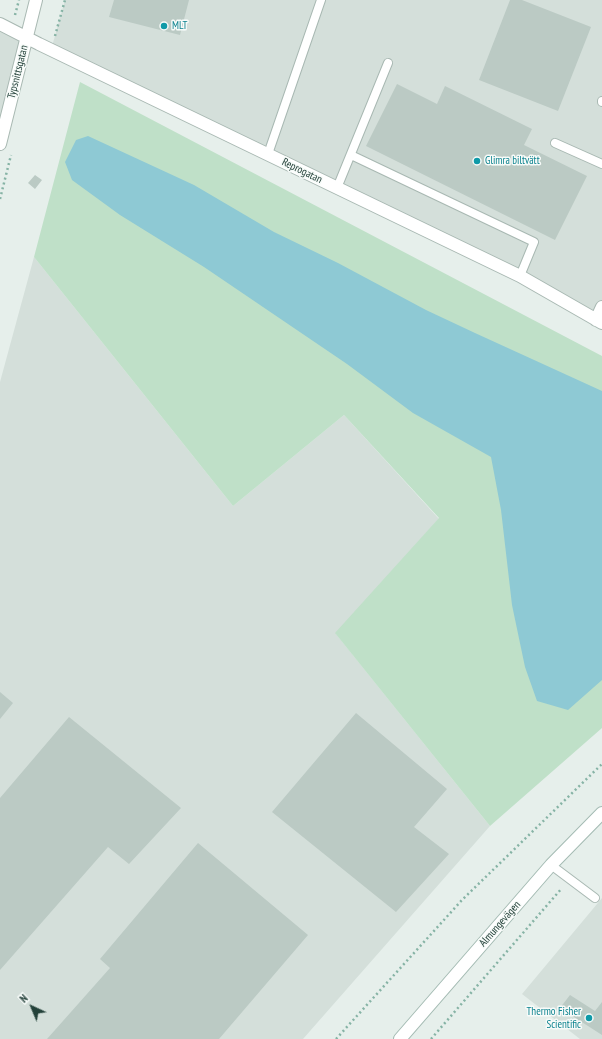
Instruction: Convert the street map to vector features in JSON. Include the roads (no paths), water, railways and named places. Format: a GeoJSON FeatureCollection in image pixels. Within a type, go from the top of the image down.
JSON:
{"type":"FeatureCollection","features":[{"type":"Feature","properties":{"kind":"street","name":"Typsnittsgatan"},"geometry":{"type":"LineString","coordinates":[[0,144],[36,0]]}},
{"type":"Feature","properties":{"kind":"street","name":"Reprogatan"},"geometry":{"type":"LineString","coordinates":[[0,24],[520,276],[599,322]]}},
{"type":"Feature","properties":{"kind":"street"},"geometry":{"type":"LineString","coordinates":[[599,322],[602,307]]}},
{"type":"Feature","properties":{"kind":"street","name":"Almungevägen"},"geometry":{"type":"LineString","coordinates":[[400,1039],[551,865],[602,813]]}},
{"type":"Feature","properties":{"kind":"lane"},"geometry":{"type":"LineString","coordinates":[[268,154],[321,0]]}},
{"type":"Feature","properties":{"kind":"lane"},"geometry":{"type":"LineString","coordinates":[[337,188],[388,63]]}},
{"type":"Feature","properties":{"kind":"lane"},"geometry":{"type":"LineString","coordinates":[[555,143],[602,164]]}},
{"type":"Feature","properties":{"kind":"lane"},"geometry":{"type":"LineString","coordinates":[[351,155],[534,242],[520,276]]}},
{"type":"Feature","properties":{"kind":"lane"},"geometry":{"type":"LineString","coordinates":[[551,865],[595,898]]}},
{"type":"Feature","properties":{"kind":"water"},"geometry":{"type":"Polygon","coordinates":[[[88,136],[194,185],[274,232],[338,263],[426,310],[602,391],[602,680],[568,710],[537,701],[525,667],[512,605],[501,510],[491,457],[413,413],[347,364],[204,267],[120,215],[72,180],[65,162],[76,140],[88,136]]]}},
{"type":"Feature","properties":{"kind":"place","name":"MLT"},"geometry":{"type":"Point","coordinates":[164,26]}},
{"type":"Feature","properties":{"kind":"place","name":"Glimra biltvätt"},"geometry":{"type":"Point","coordinates":[477,161]}},
{"type":"Feature","properties":{"kind":"place","name":"Thermo Fisher Scientific"},"geometry":{"type":"Point","coordinates":[589,1018]}}]}
